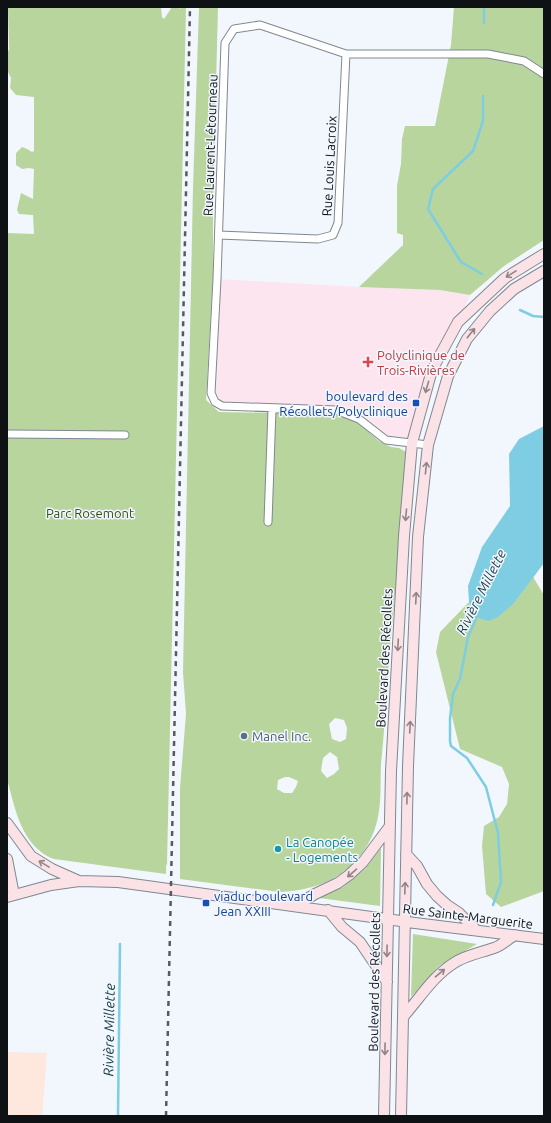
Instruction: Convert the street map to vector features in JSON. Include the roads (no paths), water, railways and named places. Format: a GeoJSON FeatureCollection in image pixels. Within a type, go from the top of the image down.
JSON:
{"type":"FeatureCollection","features":[{"type":"Feature","properties":{"kind":"main road","name":"Boulevard des Récollets"},"geometry":{"type":"LineString","coordinates":[[384,1116],[391,771],[404,536],[412,443],[432,370],[458,322],[505,278],[544,254]]}},
{"type":"Feature","properties":{"kind":"main road"},"geometry":{"type":"LineString","coordinates":[[401,1116],[408,766],[418,537],[428,445],[448,376],[467,339],[490,311],[514,289],[544,271]]}},
{"type":"Feature","properties":{"kind":"main road"},"geometry":{"type":"LineString","coordinates":[[7,824],[31,856],[52,869],[79,881]]}},
{"type":"Feature","properties":{"kind":"main road"},"geometry":{"type":"LineString","coordinates":[[295,906],[315,894],[338,884],[349,876],[366,859],[390,826]]}},
{"type":"Feature","properties":{"kind":"main road"},"geometry":{"type":"LineString","coordinates":[[406,854],[417,866],[427,884],[437,896],[460,914],[476,930]]}},
{"type":"Feature","properties":{"kind":"main road"},"geometry":{"type":"LineString","coordinates":[[7,859],[11,896]]}},
{"type":"Feature","properties":{"kind":"main road","name":"Rue Sainte-Marguerite"},"geometry":{"type":"LineString","coordinates":[[11,896],[51,885],[79,881],[137,883],[388,919],[544,939]]}},
{"type":"Feature","properties":{"kind":"main road"},"geometry":{"type":"LineString","coordinates":[[328,910],[342,927],[354,936],[363,946],[387,982]]}},
{"type":"Feature","properties":{"kind":"main road"},"geometry":{"type":"LineString","coordinates":[[403,1016],[416,1002],[430,982],[444,970],[467,956],[495,948],[515,935]]}},
{"type":"Feature","properties":{"kind":"street","name":"Rue Laurent-Létourneau"},"geometry":{"type":"LineString","coordinates":[[412,443],[386,440],[359,419],[336,410],[272,409],[222,406],[215,402],[210,393],[218,235],[225,43],[234,29],[260,26],[346,54],[488,54],[524,61],[544,74]]}},
{"type":"Feature","properties":{"kind":"street","name":"Rue Louis Lacroix"},"geometry":{"type":"LineString","coordinates":[[218,235],[318,239],[332,235],[338,223],[346,54]]}},
{"type":"Feature","properties":{"kind":"street"},"geometry":{"type":"LineString","coordinates":[[268,522],[272,409]]}},
{"type":"Feature","properties":{"kind":"street"},"geometry":{"type":"LineString","coordinates":[[7,434],[125,435]]}},
{"type":"Feature","properties":{"kind":"street"},"geometry":{"type":"LineString","coordinates":[[412,443],[428,445]]}},
{"type":"Feature","properties":{"kind":"water"},"geometry":{"type":"Polygon","coordinates":[[[544,426],[544,563],[515,602],[498,617],[488,621],[472,614],[469,602],[468,586],[482,547],[510,506],[509,454],[519,439],[544,426]]]}},
{"type":"Feature","properties":{"kind":"waterway","name":"Rivière Millette"},"geometry":{"type":"LineString","coordinates":[[484,7],[484,23]]}},
{"type":"Feature","properties":{"kind":"waterway","name":"Rivière Millette"},"geometry":{"type":"LineString","coordinates":[[482,274],[461,262],[428,209],[433,189],[473,151],[483,121],[483,96]]}},
{"type":"Feature","properties":{"kind":"waterway","name":"Rivière Millette"},"geometry":{"type":"LineString","coordinates":[[520,310],[533,316],[544,317]]}},
{"type":"Feature","properties":{"kind":"waterway","name":"Rivière Millette"},"geometry":{"type":"LineString","coordinates":[[477,616],[468,637],[460,679],[453,694],[450,718],[450,741],[451,746],[467,758],[486,787],[498,833],[501,882],[493,905]]}},
{"type":"Feature","properties":{"kind":"waterway","name":"Rivière Millette"},"geometry":{"type":"LineString","coordinates":[[118,1116],[120,944]]}},
{"type":"Feature","properties":{"kind":"railway"},"geometry":{"type":"LineString","coordinates":[[166,1116],[190,7]]}},
{"type":"Feature","properties":{"kind":"place","name":"Polyclinique de Trois-Rivières"},"geometry":{"type":"Point","coordinates":[368,362]}},
{"type":"Feature","properties":{"kind":"place","name":"boulevard des Récollets/Polyclinique"},"geometry":{"type":"Point","coordinates":[416,403]}},
{"type":"Feature","properties":{"kind":"place","name":"Manel Inc."},"geometry":{"type":"Point","coordinates":[244,736]}},
{"type":"Feature","properties":{"kind":"place","name":"La Canopée - Logements"},"geometry":{"type":"Point","coordinates":[278,849]}},
{"type":"Feature","properties":{"kind":"place","name":"viaduc boulevard Jean XXIII"},"geometry":{"type":"Point","coordinates":[206,903]}},
{"type":"Feature","properties":{"kind":"park label","name":"Parc Rosemont"},"geometry":{"type":"Point","coordinates":[90,513]}}]}
